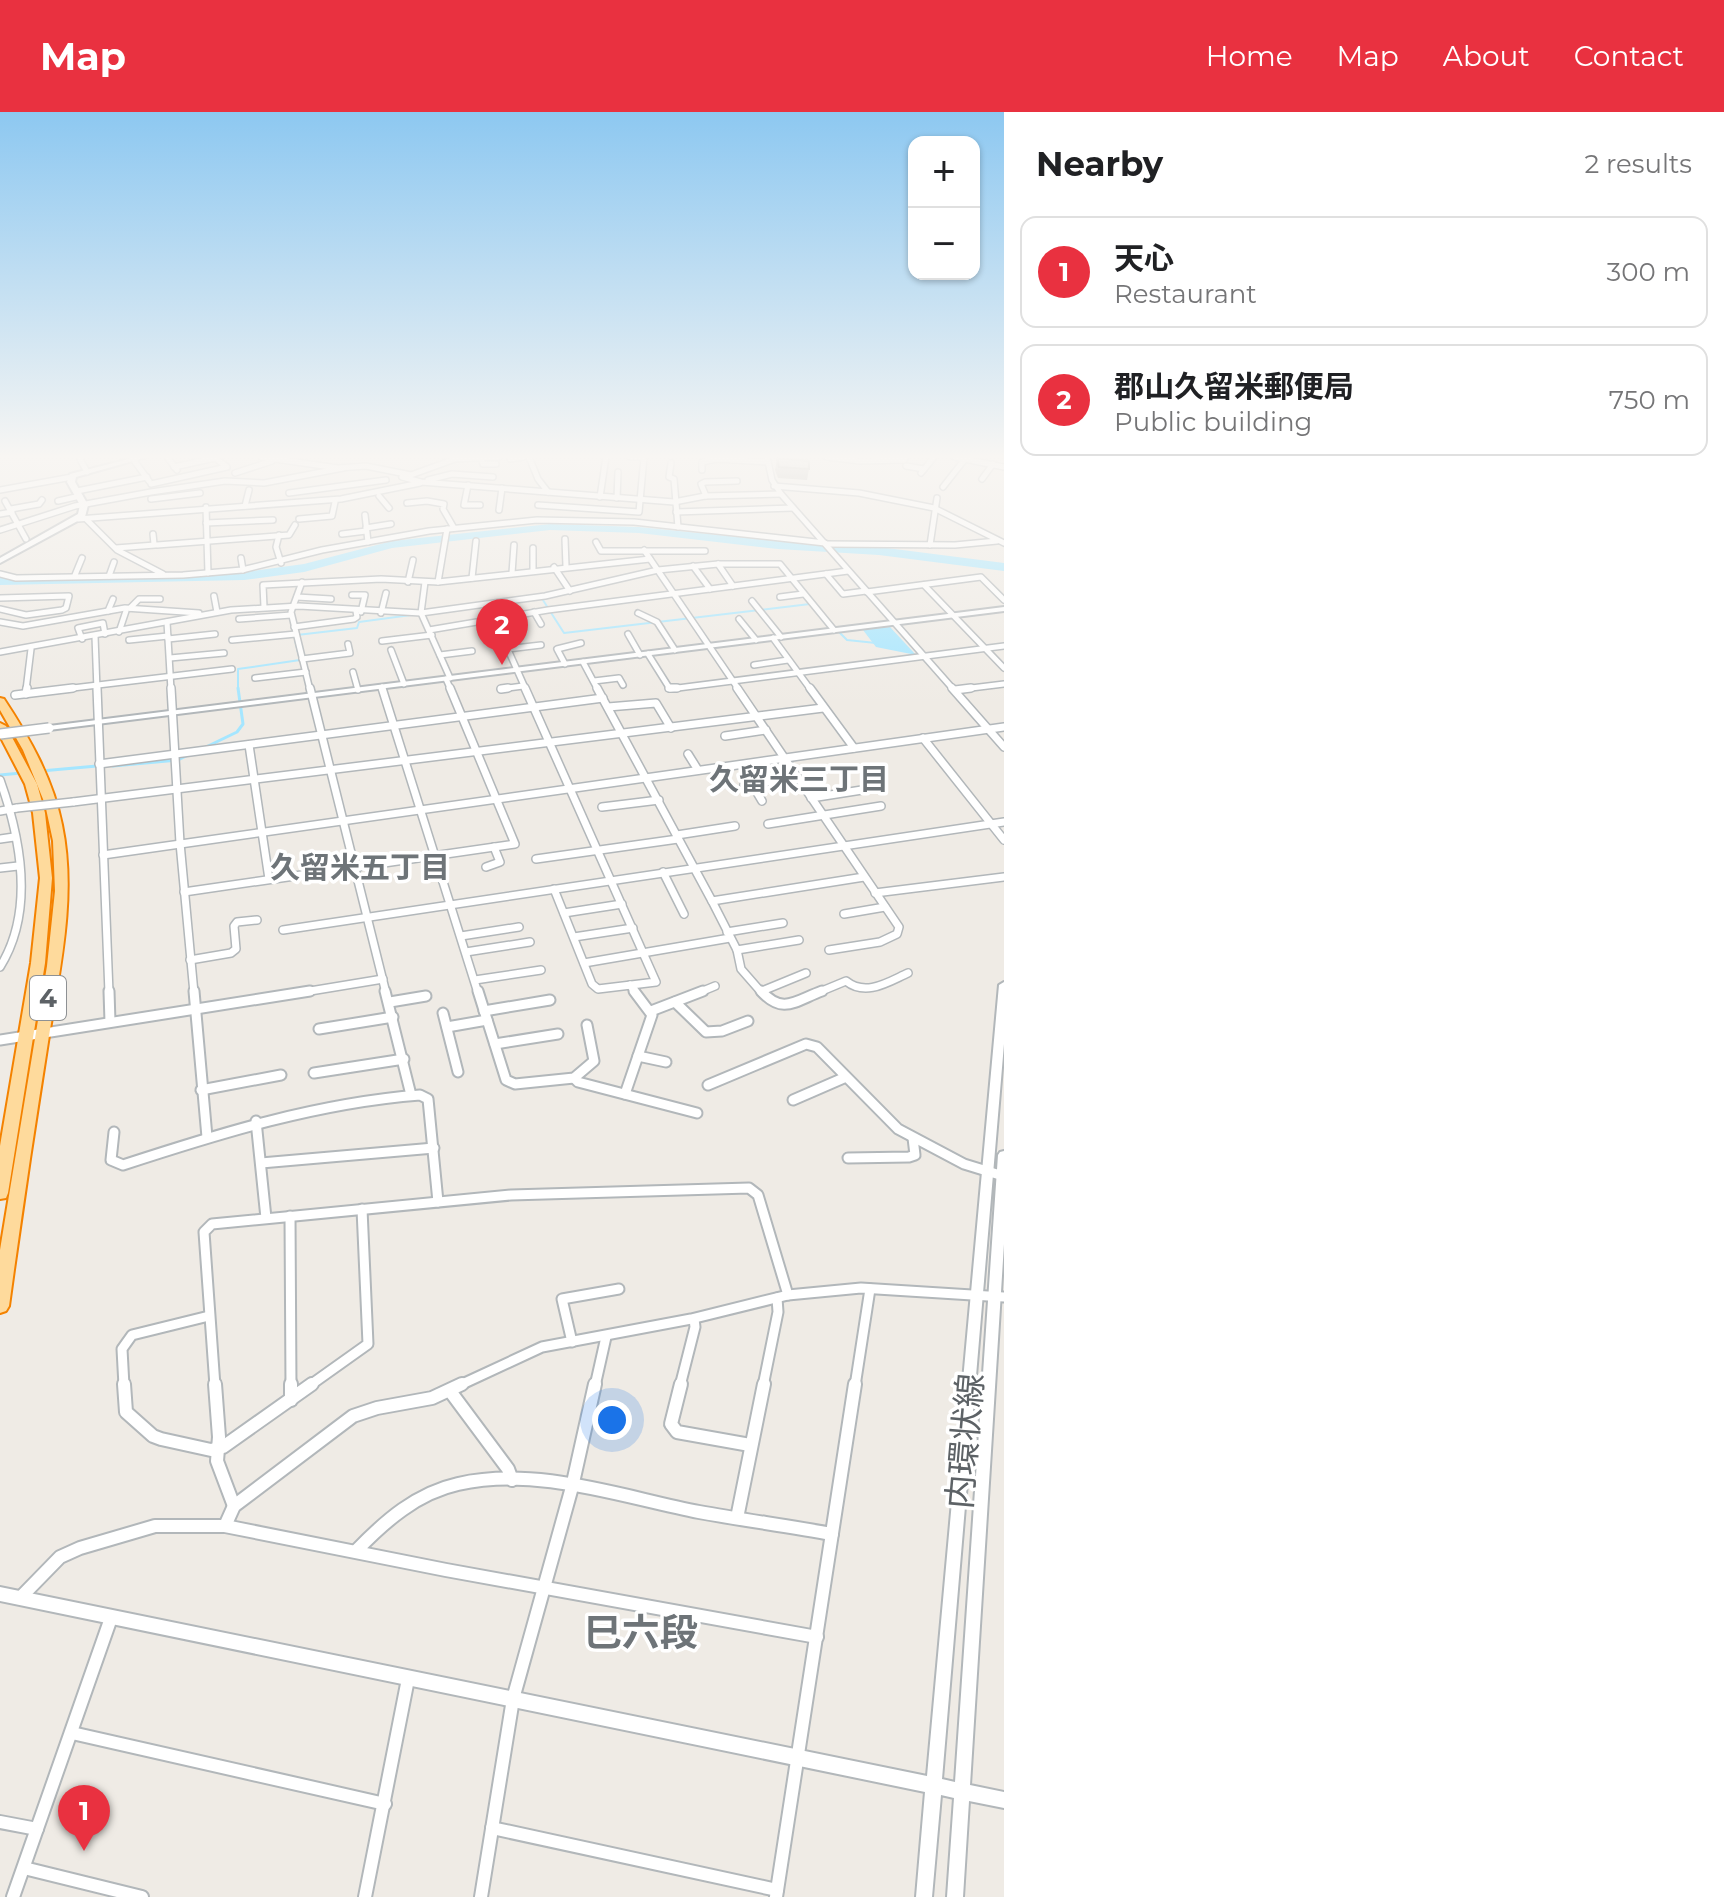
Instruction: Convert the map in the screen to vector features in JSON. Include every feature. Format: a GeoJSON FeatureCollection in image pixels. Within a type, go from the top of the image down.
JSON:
{"type":"FeatureCollection","features":[{"type":"Feature","properties":{"kind":"highway","name":"4"},"geometry":{"type":"LineString","coordinates":[[0,701],[15,723],[44,782],[59,840],[59,914],[0,1306]]}},
{"type":"Feature","properties":{"kind":"highway","name":"4"},"geometry":{"type":"LineString","coordinates":[[0,726],[31,784],[45,842],[44,915],[0,1193]]}},
{"type":"Feature","properties":{"kind":"main road"},"geometry":{"type":"LineString","coordinates":[[0,561],[40,540]]}},
{"type":"Feature","properties":{"kind":"street"},"geometry":{"type":"LineString","coordinates":[[106,540],[164,574]]}},
{"type":"Feature","properties":{"kind":"street"},"geometry":{"type":"LineString","coordinates":[[154,540],[155,545]]}},
{"type":"Feature","properties":{"kind":"street"},"geometry":{"type":"LineString","coordinates":[[115,548],[215,540]]}},
{"type":"Feature","properties":{"kind":"street"},"geometry":{"type":"LineString","coordinates":[[278,540],[276,547],[281,563]]}},
{"type":"Feature","properties":{"kind":"street"},"geometry":{"type":"LineString","coordinates":[[0,574],[12,578],[243,570],[281,563],[322,550],[378,540]]}},
{"type":"Feature","properties":{"kind":"street"},"geometry":{"type":"LineString","coordinates":[[438,582],[446,540]]}},
{"type":"Feature","properties":{"kind":"street"},"geometry":{"type":"LineString","coordinates":[[565,540],[566,566]]}},
{"type":"Feature","properties":{"kind":"street"},"geometry":{"type":"LineString","coordinates":[[801,540],[930,545],[1001,542]]}},
{"type":"Feature","properties":{"kind":"street"},"geometry":{"type":"LineString","coordinates":[[823,540],[1004,747]]}},
{"type":"Feature","properties":{"kind":"street"},"geometry":{"type":"LineString","coordinates":[[930,545],[931,540]]}},
{"type":"Feature","properties":{"kind":"street"},"geometry":{"type":"LineString","coordinates":[[206,541],[208,573]]}},
{"type":"Feature","properties":{"kind":"street"},"geometry":{"type":"LineString","coordinates":[[472,578],[476,541]]}},
{"type":"Feature","properties":{"kind":"street"},"geometry":{"type":"LineString","coordinates":[[596,542],[601,551],[705,551]]}},
{"type":"Feature","properties":{"kind":"street"},"geometry":{"type":"LineString","coordinates":[[512,573],[514,545]]}},
{"type":"Feature","properties":{"kind":"street"},"geometry":{"type":"LineString","coordinates":[[533,548],[533,570]]}},
{"type":"Feature","properties":{"kind":"street"},"geometry":{"type":"LineString","coordinates":[[644,550],[899,927],[897,934],[880,942],[829,950]]}},
{"type":"Feature","properties":{"kind":"street"},"geometry":{"type":"LineString","coordinates":[[75,575],[82,558]]}},
{"type":"Feature","properties":{"kind":"street"},"geometry":{"type":"LineString","coordinates":[[241,558],[243,570]]}},
{"type":"Feature","properties":{"kind":"street"},"geometry":{"type":"LineString","coordinates":[[264,607],[261,586],[380,579],[438,582],[554,567],[650,559]]}},
{"type":"Feature","properties":{"kind":"street"},"geometry":{"type":"LineString","coordinates":[[408,582],[413,560]]}},
{"type":"Feature","properties":{"kind":"street"},"geometry":{"type":"LineString","coordinates":[[109,576],[114,562]]}},
{"type":"Feature","properties":{"kind":"street"},"geometry":{"type":"LineString","coordinates":[[718,564],[733,586]]}},
{"type":"Feature","properties":{"kind":"street"},"geometry":{"type":"LineString","coordinates":[[0,652],[31,649],[217,612],[292,606],[358,612],[421,613],[570,591],[658,570],[718,564],[779,564],[834,630]]}},
{"type":"Feature","properties":{"kind":"street"},"geometry":{"type":"LineString","coordinates":[[693,566],[710,589]]}},
{"type":"Feature","properties":{"kind":"street"},"geometry":{"type":"LineString","coordinates":[[554,567],[570,591]]}},
{"type":"Feature","properties":{"kind":"street"},"geometry":{"type":"LineString","coordinates":[[382,641],[533,612],[848,571]]}},
{"type":"Feature","properties":{"kind":"street"},"geometry":{"type":"LineString","coordinates":[[826,574],[843,594],[981,577],[1004,600]]}},
{"type":"Feature","properties":{"kind":"street"},"geometry":{"type":"LineString","coordinates":[[302,582],[291,615],[411,1095]]}},
{"type":"Feature","properties":{"kind":"street"},"geometry":{"type":"LineString","coordinates":[[184,892],[515,844],[421,613],[425,582]]}},
{"type":"Feature","properties":{"kind":"street"},"geometry":{"type":"LineString","coordinates":[[924,585],[1004,668]]}},
{"type":"Feature","properties":{"kind":"street"},"geometry":{"type":"LineString","coordinates":[[381,613],[386,593]]}},
{"type":"Feature","properties":{"kind":"street"},"geometry":{"type":"LineString","coordinates":[[780,597],[803,594]]}},
{"type":"Feature","properties":{"kind":"street"},"geometry":{"type":"LineString","coordinates":[[232,640],[354,619],[365,595],[352,595]]}},
{"type":"Feature","properties":{"kind":"street"},"geometry":{"type":"LineString","coordinates":[[0,598],[69,596],[66,608],[62,610],[26,615],[0,609]]}},
{"type":"Feature","properties":{"kind":"street"},"geometry":{"type":"LineString","coordinates":[[214,596],[217,612]]}},
{"type":"Feature","properties":{"kind":"street"},"geometry":{"type":"LineString","coordinates":[[297,597],[331,599]]}},
{"type":"Feature","properties":{"kind":"street"},"geometry":{"type":"LineString","coordinates":[[108,611],[113,599]]}},
{"type":"Feature","properties":{"kind":"street"},"geometry":{"type":"LineString","coordinates":[[119,632],[128,609],[136,600],[160,599]]}},
{"type":"Feature","properties":{"kind":"street"},"geometry":{"type":"LineString","coordinates":[[523,601],[541,624]]}},
{"type":"Feature","properties":{"kind":"street"},"geometry":{"type":"LineString","coordinates":[[752,601],[777,637],[788,660],[854,748]]}},
{"type":"Feature","properties":{"kind":"street"},"geometry":{"type":"LineString","coordinates":[[488,605],[656,982],[598,989],[592,984],[554,889]]}},
{"type":"Feature","properties":{"kind":"street"},"geometry":{"type":"LineString","coordinates":[[0,622],[23,626],[128,609],[208,614]]}},
{"type":"Feature","properties":{"kind":"street"},"geometry":{"type":"LineString","coordinates":[[0,734],[1004,609]]}},
{"type":"Feature","properties":{"kind":"street"},"geometry":{"type":"LineString","coordinates":[[150,626],[152,612]]}},
{"type":"Feature","properties":{"kind":"street"},"geometry":{"type":"LineString","coordinates":[[638,613],[657,622],[675,650]]}},
{"type":"Feature","properties":{"kind":"street"},"geometry":{"type":"LineString","coordinates":[[239,619],[291,615]]}},
{"type":"Feature","properties":{"kind":"street"},"geometry":{"type":"LineString","coordinates":[[739,619],[756,640]]}},
{"type":"Feature","properties":{"kind":"street"},"geometry":{"type":"LineString","coordinates":[[167,622],[180,843],[207,1137]]}},
{"type":"Feature","properties":{"kind":"street"},"geometry":{"type":"LineString","coordinates":[[82,639],[78,628],[91,623],[103,623],[105,634]]}},
{"type":"Feature","properties":{"kind":"street"},"geometry":{"type":"LineString","coordinates":[[129,640],[215,634]]}},
{"type":"Feature","properties":{"kind":"street"},"geometry":{"type":"LineString","coordinates":[[628,634],[670,689],[1004,646]]}},
{"type":"Feature","properties":{"kind":"street"},"geometry":{"type":"LineString","coordinates":[[95,636],[110,1022]]}},
{"type":"Feature","properties":{"kind":"street"},"geometry":{"type":"LineString","coordinates":[[565,664],[557,649],[581,643]]}},
{"type":"Feature","properties":{"kind":"street"},"geometry":{"type":"LineString","coordinates":[[302,659],[350,653],[348,644]]}},
{"type":"Feature","properties":{"kind":"street"},"geometry":{"type":"LineString","coordinates":[[507,649],[541,645]]}},
{"type":"Feature","properties":{"kind":"street"},"geometry":{"type":"LineString","coordinates":[[26,694],[31,649]]}},
{"type":"Feature","properties":{"kind":"street"},"geometry":{"type":"LineString","coordinates":[[391,650],[404,684]]}},
{"type":"Feature","properties":{"kind":"street"},"geometry":{"type":"LineString","coordinates":[[440,655],[472,651]]}},
{"type":"Feature","properties":{"kind":"street"},"geometry":{"type":"LineString","coordinates":[[170,658],[224,653]]}},
{"type":"Feature","properties":{"kind":"street"},"geometry":{"type":"LineString","coordinates":[[754,665],[788,660]]}},
{"type":"Feature","properties":{"kind":"street"},"geometry":{"type":"LineString","coordinates":[[583,662],[712,901],[737,950],[741,969],[772,1003],[783,1006],[846,981],[854,989],[862,991],[908,973]]}},
{"type":"Feature","properties":{"kind":"street"},"geometry":{"type":"LineString","coordinates":[[15,695],[232,669]]}},
{"type":"Feature","properties":{"kind":"street"},"geometry":{"type":"LineString","coordinates":[[255,678],[306,672]]}},
{"type":"Feature","properties":{"kind":"street"},"geometry":{"type":"LineString","coordinates":[[353,672],[358,690]]}},
{"type":"Feature","properties":{"kind":"street"},"geometry":{"type":"LineString","coordinates":[[594,681],[619,678],[623,685]]}},
{"type":"Feature","properties":{"kind":"street"},"geometry":{"type":"LineString","coordinates":[[955,690],[1004,684]]}},
{"type":"Feature","properties":{"kind":"street"},"geometry":{"type":"LineString","coordinates":[[501,689],[523,686]]}},
{"type":"Feature","properties":{"kind":"street"},"geometry":{"type":"LineString","coordinates":[[382,687],[506,1080],[515,1084],[574,1078],[594,1061],[587,1025]]}},
{"type":"Feature","properties":{"kind":"street"},"geometry":{"type":"LineString","coordinates":[[99,764],[603,698]]}},
{"type":"Feature","properties":{"kind":"street"},"geometry":{"type":"LineString","coordinates":[[608,707],[656,703],[671,728]]}},
{"type":"Feature","properties":{"kind":"street"},"geometry":{"type":"LineString","coordinates":[[4,810],[823,708]]}},
{"type":"Feature","properties":{"kind":"street"},"geometry":{"type":"LineString","coordinates":[[103,855],[1004,727]]}},
{"type":"Feature","properties":{"kind":"street"},"geometry":{"type":"LineString","coordinates":[[725,736],[766,730]]}},
{"type":"Feature","properties":{"kind":"street"},"geometry":{"type":"LineString","coordinates":[[923,738],[1004,840]]}},
{"type":"Feature","properties":{"kind":"street"},"geometry":{"type":"LineString","coordinates":[[249,745],[269,879]]}},
{"type":"Feature","properties":{"kind":"street"},"geometry":{"type":"LineString","coordinates":[[688,754],[698,770]]}},
{"type":"Feature","properties":{"kind":"street"},"geometry":{"type":"LineString","coordinates":[[762,801],[748,785],[798,778]]}},
{"type":"Feature","properties":{"kind":"street"},"geometry":{"type":"LineString","coordinates":[[0,780],[18,866],[16,934],[0,967]]}},
{"type":"Feature","properties":{"kind":"street"},"geometry":{"type":"LineString","coordinates":[[811,798],[881,787]]}},
{"type":"Feature","properties":{"kind":"street"},"geometry":{"type":"LineString","coordinates":[[602,807],[659,800]]}},
{"type":"Feature","properties":{"kind":"street"},"geometry":{"type":"LineString","coordinates":[[768,824],[881,806]]}},
{"type":"Feature","properties":{"kind":"street"},"geometry":{"type":"LineString","coordinates":[[283,930],[1004,822]]}},
{"type":"Feature","properties":{"kind":"street"},"geometry":{"type":"LineString","coordinates":[[536,859],[735,826]]}},
{"type":"Feature","properties":{"kind":"street"},"geometry":{"type":"LineString","coordinates":[[0,839],[14,837]]}},
{"type":"Feature","properties":{"kind":"street"},"geometry":{"type":"LineString","coordinates":[[486,867],[500,862],[494,847]]}},
{"type":"Feature","properties":{"kind":"street"},"geometry":{"type":"LineString","coordinates":[[0,868],[18,866]]}},
{"type":"Feature","properties":{"kind":"street"},"geometry":{"type":"LineString","coordinates":[[663,872],[684,914]]}},
{"type":"Feature","properties":{"kind":"street"},"geometry":{"type":"LineString","coordinates":[[712,901],[864,877]]}},
{"type":"Feature","properties":{"kind":"street"},"geometry":{"type":"LineString","coordinates":[[875,893],[1004,877]]}},
{"type":"Feature","properties":{"kind":"street"},"geometry":{"type":"LineString","coordinates":[[564,913],[622,904]]}},
{"type":"Feature","properties":{"kind":"street"},"geometry":{"type":"LineString","coordinates":[[844,914],[885,907]]}},
{"type":"Feature","properties":{"kind":"street"},"geometry":{"type":"LineString","coordinates":[[190,960],[231,953],[236,949],[234,926],[237,922],[257,920]]}},
{"type":"Feature","properties":{"kind":"street"},"geometry":{"type":"LineString","coordinates":[[584,963],[783,923]]}},
{"type":"Feature","properties":{"kind":"street"},"geometry":{"type":"LineString","coordinates":[[461,936],[519,927]]}},
{"type":"Feature","properties":{"kind":"street"},"geometry":{"type":"LineString","coordinates":[[574,937],[633,928]]}},
{"type":"Feature","properties":{"kind":"street"},"geometry":{"type":"LineString","coordinates":[[737,950],[799,940]]}},
{"type":"Feature","properties":{"kind":"street"},"geometry":{"type":"LineString","coordinates":[[466,952],[530,942]]}},
{"type":"Feature","properties":{"kind":"street"},"geometry":{"type":"LineString","coordinates":[[475,980],[541,970]]}},
{"type":"Feature","properties":{"kind":"street"},"geometry":{"type":"LineString","coordinates":[[762,991],[806,973]]}},
{"type":"Feature","properties":{"kind":"street"},"geometry":{"type":"LineString","coordinates":[[0,1040],[383,979]]}},
{"type":"Feature","properties":{"kind":"street"},"geometry":{"type":"LineString","coordinates":[[630,985],[651,1011]]}},
{"type":"Feature","properties":{"kind":"street","name":"内環状線"},"geometry":{"type":"LineString","coordinates":[[924,1897],[1004,985]]}},
{"type":"Feature","properties":{"kind":"street"},"geometry":{"type":"LineString","coordinates":[[651,1011],[715,986]]}},
{"type":"Feature","properties":{"kind":"street"},"geometry":{"type":"LineString","coordinates":[[390,1002],[426,996]]}},
{"type":"Feature","properties":{"kind":"street"},"geometry":{"type":"LineString","coordinates":[[447,1027],[550,1000]]}},
{"type":"Feature","properties":{"kind":"street"},"geometry":{"type":"LineString","coordinates":[[675,1002],[702,1033],[713,1035],[748,1021]]}},
{"type":"Feature","properties":{"kind":"street"},"geometry":{"type":"LineString","coordinates":[[625,1094],[651,1011]]}},
{"type":"Feature","properties":{"kind":"street"},"geometry":{"type":"LineString","coordinates":[[443,1013],[458,1072]]}},
{"type":"Feature","properties":{"kind":"street"},"geometry":{"type":"LineString","coordinates":[[319,1029],[393,1017]]}},
{"type":"Feature","properties":{"kind":"street"},"geometry":{"type":"LineString","coordinates":[[495,1044],[558,1034]]}},
{"type":"Feature","properties":{"kind":"street"},"geometry":{"type":"LineString","coordinates":[[708,1085],[806,1044],[817,1047],[892,1124],[913,1138],[987,1172],[1003,1176]]}},
{"type":"Feature","properties":{"kind":"street"},"geometry":{"type":"LineString","coordinates":[[638,1056],[666,1062]]}},
{"type":"Feature","properties":{"kind":"street"},"geometry":{"type":"LineString","coordinates":[[314,1073],[404,1059]]}},
{"type":"Feature","properties":{"kind":"street"},"geometry":{"type":"LineString","coordinates":[[201,1090],[281,1075]]}},
{"type":"Feature","properties":{"kind":"street"},"geometry":{"type":"LineString","coordinates":[[793,1100],[846,1077]]}},
{"type":"Feature","properties":{"kind":"street"},"geometry":{"type":"LineString","coordinates":[[574,1078],[578,1082],[697,1113]]}},
{"type":"Feature","properties":{"kind":"street"},"geometry":{"type":"LineString","coordinates":[[114,1132],[111,1160],[123,1165],[256,1121],[344,1101],[411,1095],[428,1099],[438,1202]]}},
{"type":"Feature","properties":{"kind":"street"},"geometry":{"type":"LineString","coordinates":[[256,1121],[266,1218]]}},
{"type":"Feature","properties":{"kind":"street"},"geometry":{"type":"LineString","coordinates":[[848,1158],[909,1157],[915,1155],[913,1138]]}},
{"type":"Feature","properties":{"kind":"street"},"geometry":{"type":"LineString","coordinates":[[261,1163],[434,1148]]}},
{"type":"Feature","properties":{"kind":"street","name":"内環状線"},"geometry":{"type":"LineString","coordinates":[[955,1897],[999,1296],[1004,1155]]}},
{"type":"Feature","properties":{"kind":"street"},"geometry":{"type":"LineString","coordinates":[[234,1506],[217,1461],[204,1232],[212,1224],[511,1195],[749,1188],[758,1195],[782,1297],[737,1518]]}},
{"type":"Feature","properties":{"kind":"street"},"geometry":{"type":"LineString","coordinates":[[209,1316],[132,1335],[126,1340],[122,1349],[124,1409],[153,1436],[218,1449],[361,1351],[369,1341],[362,1209]]}},
{"type":"Feature","properties":{"kind":"street"},"geometry":{"type":"LineString","coordinates":[[290,1216],[291,1400]]}},
{"type":"Feature","properties":{"kind":"street"},"geometry":{"type":"LineString","coordinates":[[225,1526],[234,1506],[353,1416],[450,1391],[530,1351],[694,1319],[782,1297],[842,1288],[999,1296]]}},
{"type":"Feature","properties":{"kind":"street"},"geometry":{"type":"LineString","coordinates":[[572,1342],[562,1299],[619,1289]]}},
{"type":"Feature","properties":{"kind":"street"},"geometry":{"type":"LineString","coordinates":[[492,1828],[776,1893],[870,1289]]}},
{"type":"Feature","properties":{"kind":"street"},"geometry":{"type":"LineString","coordinates":[[694,1319],[695,1327],[671,1424],[677,1432],[750,1445]]}},
{"type":"Feature","properties":{"kind":"street"},"geometry":{"type":"LineString","coordinates":[[481,1897],[513,1699],[572,1487],[606,1337]]}},
{"type":"Feature","properties":{"kind":"street"},"geometry":{"type":"LineString","coordinates":[[450,1391],[508,1469],[512,1480]]}},
{"type":"Feature","properties":{"kind":"street"},"geometry":{"type":"LineString","coordinates":[[357,1550],[382,1523],[419,1499],[459,1483],[512,1480],[572,1487],[832,1534]]}},
{"type":"Feature","properties":{"kind":"street"},"geometry":{"type":"LineString","coordinates":[[20,1598],[60,1557],[80,1548],[155,1526],[225,1526],[817,1637]]}},
{"type":"Feature","properties":{"kind":"street"},"geometry":{"type":"LineString","coordinates":[[1,1596],[1004,1800]]}},
{"type":"Feature","properties":{"kind":"street"},"geometry":{"type":"LineString","coordinates":[[13,1897],[111,1618]]}},
{"type":"Feature","properties":{"kind":"street"},"geometry":{"type":"LineString","coordinates":[[365,1897],[408,1679]]}},
{"type":"Feature","properties":{"kind":"street"},"geometry":{"type":"LineString","coordinates":[[72,1733],[385,1804]]}},
{"type":"Feature","properties":{"kind":"street"},"geometry":{"type":"LineString","coordinates":[[0,1822],[37,1829]]}},
{"type":"Feature","properties":{"kind":"street"},"geometry":{"type":"LineString","coordinates":[[24,1868],[142,1897]]}},
{"type":"Feature","properties":{"kind":"water"},"geometry":{"type":"Polygon","coordinates":[[[890,627],[916,655],[876,647],[863,630],[890,627]]]}},
{"type":"Feature","properties":{"kind":"waterway"},"geometry":{"type":"LineString","coordinates":[[0,581],[244,576],[304,568],[392,545],[433,540]]}},
{"type":"Feature","properties":{"kind":"waterway"},"geometry":{"type":"LineString","coordinates":[[734,540],[879,551],[1004,567]]}},
{"type":"Feature","properties":{"kind":"waterway"},"geometry":{"type":"LineString","coordinates":[[541,597],[564,633],[810,604]]}},
{"type":"Feature","properties":{"kind":"waterway"},"geometry":{"type":"LineString","coordinates":[[297,635],[357,628],[359,622],[411,615]]}},
{"type":"Feature","properties":{"kind":"waterway"},"geometry":{"type":"LineString","coordinates":[[836,629],[847,640],[876,643]]}},
{"type":"Feature","properties":{"kind":"waterway"},"geometry":{"type":"LineString","coordinates":[[238,688],[238,669],[300,660],[295,640]]}},
{"type":"Feature","properties":{"kind":"waterway"},"geometry":{"type":"LineString","coordinates":[[206,747],[237,732],[243,724],[238,688]]}},
{"type":"Feature","properties":{"kind":"waterway"},"geometry":{"type":"LineString","coordinates":[[113,766],[178,760],[188,755]]}},
{"type":"Feature","properties":{"kind":"waterway"},"geometry":{"type":"LineString","coordinates":[[41,771],[97,766]]}},
{"type":"Feature","properties":{"kind":"waterway"},"geometry":{"type":"LineString","coordinates":[[0,775],[21,773]]}},
{"type":"Feature","properties":{"kind":"place","name":"郡山久留米郵便局"},"geometry":{"type":"Point","coordinates":[502,665]}},
{"type":"Feature","properties":{"kind":"place","name":"天心"},"geometry":{"type":"Point","coordinates":[84,1851]}},
{"type":"Feature","properties":{"kind":"district","name":"久留米三丁目"},"geometry":{"type":"Point","coordinates":[799,780]}},
{"type":"Feature","properties":{"kind":"district","name":"久留米五丁目"},"geometry":{"type":"Point","coordinates":[360,868]}},
{"type":"Feature","properties":{"kind":"district","name":"巳六段"},"geometry":{"type":"Point","coordinates":[641,1633]}}]}
